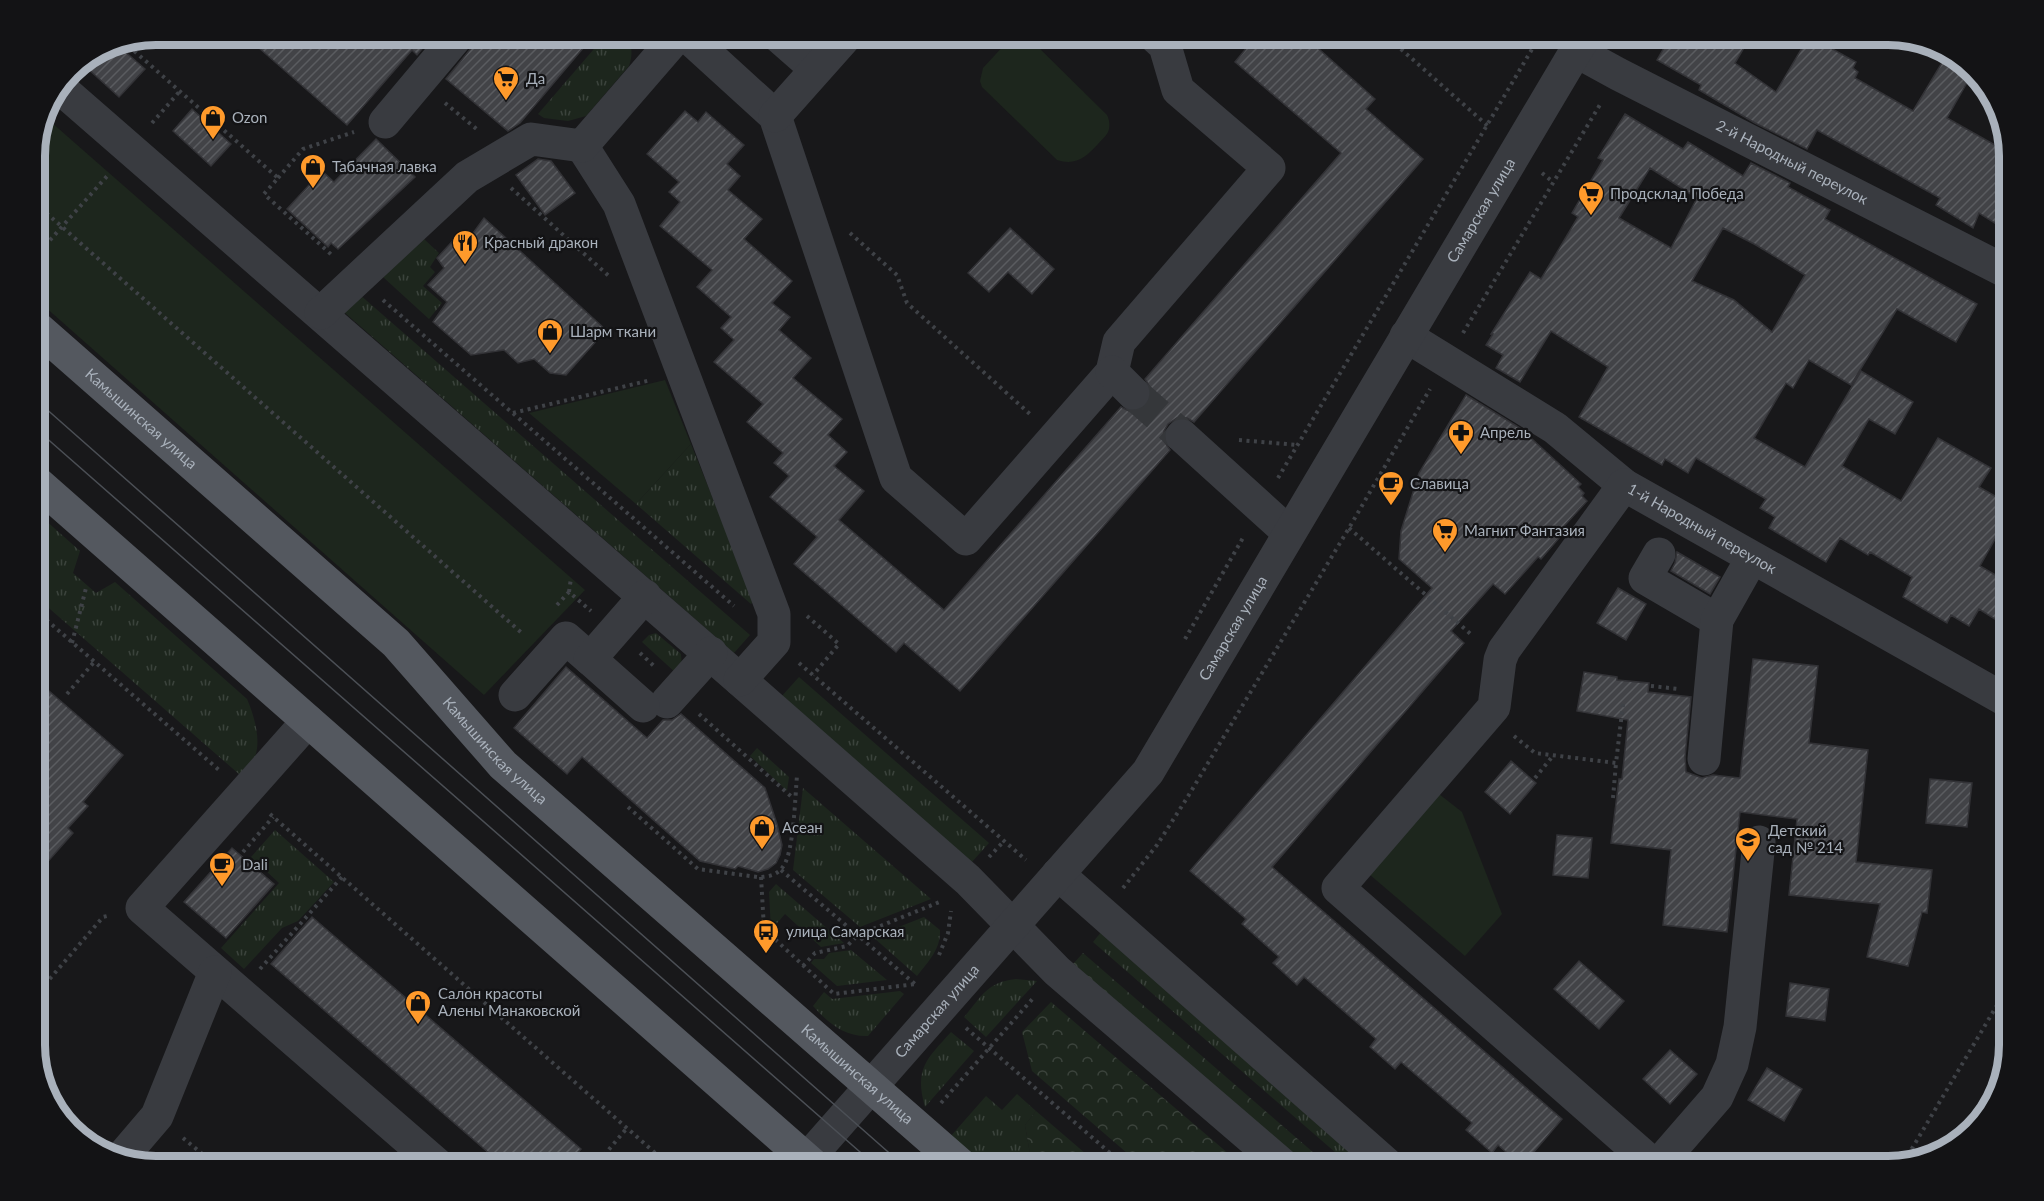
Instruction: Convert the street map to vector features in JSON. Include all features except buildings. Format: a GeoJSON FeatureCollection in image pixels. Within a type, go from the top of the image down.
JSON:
{"type":"FeatureCollection","features":[{"type":"Feature","properties":{"kind":"main road","name":"Камышинская улица"},"geometry":{"type":"LineString","coordinates":[[45,335],[396,643],[503,765],[949,1156]]}},
{"type":"Feature","properties":{"kind":"main road"},"geometry":{"type":"LineString","coordinates":[[45,491],[798,1156]]}},
{"type":"Feature","properties":{"kind":"street"},"geometry":{"type":"LineString","coordinates":[[385,122],[450,45]]}},
{"type":"Feature","properties":{"kind":"street"},"geometry":{"type":"LineString","coordinates":[[582,146],[668,45]]}},
{"type":"Feature","properties":{"kind":"street"},"geometry":{"type":"LineString","coordinates":[[685,45],[775,116],[896,478],[966,539],[1055,437],[1123,382],[1119,342],[1269,168],[1178,90],[1164,45]]}},
{"type":"Feature","properties":{"kind":"street"},"geometry":{"type":"LineString","coordinates":[[789,45],[816,69]]}},
{"type":"Feature","properties":{"kind":"street"},"geometry":{"type":"LineString","coordinates":[[775,116],[838,45]]}},
{"type":"Feature","properties":{"kind":"street","name":"Самарская улица"},"geometry":{"type":"LineString","coordinates":[[814,1156],[870,1087],[1148,772],[1580,45]]}},
{"type":"Feature","properties":{"kind":"street","name":"2-й Народный переулок"},"geometry":{"type":"LineString","coordinates":[[1583,45],[1618,74],[1999,268]]}},
{"type":"Feature","properties":{"kind":"street"},"geometry":{"type":"LineString","coordinates":[[65,92],[321,313],[968,880],[1057,971],[1271,1156]]}},
{"type":"Feature","properties":{"kind":"street"},"geometry":{"type":"LineString","coordinates":[[321,313],[467,177],[531,139],[582,146]]}},
{"type":"Feature","properties":{"kind":"street"},"geometry":{"type":"LineString","coordinates":[[582,146],[618,204],[774,614],[774,642],[740,680]]}},
{"type":"Feature","properties":{"kind":"street","name":"1-й Народный переулок"},"geometry":{"type":"LineString","coordinates":[[1407,336],[1555,429],[1624,486],[1999,696]]}},
{"type":"Feature","properties":{"kind":"street"},"geometry":{"type":"LineString","coordinates":[[1182,436],[1289,533]]}},
{"type":"Feature","properties":{"kind":"street"},"geometry":{"type":"LineString","coordinates":[[1624,486],[1504,650],[1500,660],[1494,707],[1338,888],[1643,1156]]}},
{"type":"Feature","properties":{"kind":"street"},"geometry":{"type":"LineString","coordinates":[[1659,554],[1646,578],[1717,620]]}},
{"type":"Feature","properties":{"kind":"street"},"geometry":{"type":"LineString","coordinates":[[1704,759],[1717,620],[1752,558]]}},
{"type":"Feature","properties":{"kind":"street"},"geometry":{"type":"LineString","coordinates":[[590,659],[645,596]]}},
{"type":"Feature","properties":{"kind":"street"},"geometry":{"type":"LineString","coordinates":[[515,695],[566,638],[590,659],[666,697],[711,654]]}},
{"type":"Feature","properties":{"kind":"street"},"geometry":{"type":"LineString","coordinates":[[308,721],[142,908],[426,1156]]}},
{"type":"Feature","properties":{"kind":"street"},"geometry":{"type":"LineString","coordinates":[[1666,1156],[1717,1097],[1732,1064],[1740,1027],[1759,842]]}},
{"type":"Feature","properties":{"kind":"street"},"geometry":{"type":"LineString","coordinates":[[1058,874],[1377,1156]]}},
{"type":"Feature","properties":{"kind":"street"},"geometry":{"type":"LineString","coordinates":[[126,1152],[157,1116],[228,982]]}},
{"type":"Feature","properties":{"kind":"path"},"geometry":{"type":"LineString","coordinates":[[1396,45],[1553,182]]}},
{"type":"Feature","properties":{"kind":"path"},"geometry":{"type":"LineString","coordinates":[[1179,648],[1534,45]]}},
{"type":"Feature","properties":{"kind":"path"},"geometry":{"type":"LineString","coordinates":[[1103,914],[1157,845],[1181,808],[1635,45]]}},
{"type":"Feature","properties":{"kind":"path"},"geometry":{"type":"LineString","coordinates":[[131,48],[278,178]]}},
{"type":"Feature","properties":{"kind":"path"},"geometry":{"type":"LineString","coordinates":[[420,81],[505,153]]}},
{"type":"Feature","properties":{"kind":"path"},"geometry":{"type":"LineString","coordinates":[[385,122],[303,149],[264,194],[737,609]]}},
{"type":"Feature","properties":{"kind":"path"},"geometry":{"type":"LineString","coordinates":[[45,247],[111,172]]}},
{"type":"Feature","properties":{"kind":"path"},"geometry":{"type":"LineString","coordinates":[[45,212],[528,638]]}},
{"type":"Feature","properties":{"kind":"path"},"geometry":{"type":"LineString","coordinates":[[848,231],[897,275],[907,303],[1055,437]]}},
{"type":"Feature","properties":{"kind":"path"},"geometry":{"type":"LineString","coordinates":[[512,413],[656,379]]}},
{"type":"Feature","properties":{"kind":"path"},"geometry":{"type":"LineString","coordinates":[[1349,528],[1500,660]]}},
{"type":"Feature","properties":{"kind":"path"},"geometry":{"type":"LineString","coordinates":[[72,643],[86,588]]}},
{"type":"Feature","properties":{"kind":"path"},"geometry":{"type":"LineString","coordinates":[[556,607],[569,592],[615,631],[666,697],[794,799]]}},
{"type":"Feature","properties":{"kind":"path"},"geometry":{"type":"LineString","coordinates":[[45,619],[658,1156]]}},
{"type":"Feature","properties":{"kind":"path"},"geometry":{"type":"LineString","coordinates":[[774,642],[1027,861],[1034,852]]}},
{"type":"Feature","properties":{"kind":"path"},"geometry":{"type":"LineString","coordinates":[[67,694],[94,662]]}},
{"type":"Feature","properties":{"kind":"path"},"geometry":{"type":"LineString","coordinates":[[1613,798],[1623,704]]}},
{"type":"Feature","properties":{"kind":"path"},"geometry":{"type":"LineString","coordinates":[[1488,714],[1534,753],[1617,763]]}},
{"type":"Feature","properties":{"kind":"path"},"geometry":{"type":"LineString","coordinates":[[1535,778],[1553,756]]}},
{"type":"Feature","properties":{"kind":"path"},"geometry":{"type":"LineString","coordinates":[[628,807],[698,869],[762,877],[774,874],[786,864],[797,775]]}},
{"type":"Feature","properties":{"kind":"path"},"geometry":{"type":"LineString","coordinates":[[243,852],[273,818]]}},
{"type":"Feature","properties":{"kind":"path"},"geometry":{"type":"LineString","coordinates":[[228,982],[342,877]]}},
{"type":"Feature","properties":{"kind":"path"},"geometry":{"type":"LineString","coordinates":[[762,877],[764,929],[834,994],[915,985],[922,977]]}},
{"type":"Feature","properties":{"kind":"path"},"geometry":{"type":"LineString","coordinates":[[803,966],[815,953],[847,946],[858,935],[942,901]]}},
{"type":"Feature","properties":{"kind":"path"},"geometry":{"type":"LineString","coordinates":[[45,984],[103,917],[142,908]]}},
{"type":"Feature","properties":{"kind":"path"},"geometry":{"type":"LineString","coordinates":[[936,961],[944,948],[952,909]]}},
{"type":"Feature","properties":{"kind":"path"},"geometry":{"type":"LineString","coordinates":[[939,1105],[1057,971]]}},
{"type":"Feature","properties":{"kind":"path"},"geometry":{"type":"LineString","coordinates":[[1909,1154],[1999,1004]]}},
{"type":"Feature","properties":{"kind":"path"},"geometry":{"type":"LineString","coordinates":[[157,1116],[204,1156]]}},
{"type":"Feature","properties":{"kind":"path"},"geometry":{"type":"LineString","coordinates":[[603,1156],[627,1128]]}},
{"type":"Feature","properties":{"kind":"green space"},"geometry":{"type":"Polygon","coordinates":[[[597,45],[630,45],[629,66],[586,116],[568,121],[544,118],[538,114],[597,45]]]}},
{"type":"Feature","properties":{"kind":"green space"},"geometry":{"type":"Polygon","coordinates":[[[1004,45],[1036,45],[1107,115],[1109,129],[1105,137],[1080,159],[1070,162],[1057,160],[982,87],[980,81],[983,68],[1004,45]]]}},
{"type":"Feature","properties":{"kind":"green space"},"geometry":{"type":"Polygon","coordinates":[[[51,122],[585,590],[484,695],[45,307],[45,149],[51,122]]]}},
{"type":"Feature","properties":{"kind":"green space"},"geometry":{"type":"Polygon","coordinates":[[[424,239],[439,253],[430,267],[435,272],[423,286],[442,303],[429,319],[383,277],[424,239]]]}},
{"type":"Feature","properties":{"kind":"green space"},"geometry":{"type":"Polygon","coordinates":[[[359,294],[750,635],[734,653],[344,312],[359,294]]]}},
{"type":"Feature","properties":{"kind":"green space"},"geometry":{"type":"Polygon","coordinates":[[[665,380],[691,444],[636,504],[529,413],[665,380]]]}},
{"type":"Feature","properties":{"kind":"green space"},"geometry":{"type":"Polygon","coordinates":[[[691,444],[754,601],[751,604],[636,504],[691,444]]]}},
{"type":"Feature","properties":{"kind":"green space"},"geometry":{"type":"Polygon","coordinates":[[[45,520],[80,551],[73,573],[96,593],[115,582],[247,699],[255,721],[257,746],[253,761],[240,775],[45,605],[45,520]]]}},
{"type":"Feature","properties":{"kind":"green space"},"geometry":{"type":"Polygon","coordinates":[[[656,633],[681,654],[682,668],[677,674],[642,642],[649,635],[656,633]]]}},
{"type":"Feature","properties":{"kind":"green space"},"geometry":{"type":"Polygon","coordinates":[[[799,677],[989,843],[971,863],[781,697],[799,677]]]}},
{"type":"Feature","properties":{"kind":"green space"},"geometry":{"type":"Polygon","coordinates":[[[757,748],[789,777],[787,791],[750,756],[757,748]]]}},
{"type":"Feature","properties":{"kind":"green space"},"geometry":{"type":"Polygon","coordinates":[[[803,788],[931,899],[860,927],[793,870],[803,788]]]}},
{"type":"Feature","properties":{"kind":"green space"},"geometry":{"type":"Polygon","coordinates":[[[1439,794],[1462,812],[1502,914],[1465,956],[1369,874],[1439,794]]]}},
{"type":"Feature","properties":{"kind":"green space"},"geometry":{"type":"Polygon","coordinates":[[[275,830],[334,882],[298,921],[282,928],[244,969],[221,948],[279,883],[251,857],[275,830]]]}},
{"type":"Feature","properties":{"kind":"green space"},"geometry":{"type":"Polygon","coordinates":[[[776,884],[844,943],[821,947],[785,914],[771,930],[769,892],[776,884]]]}},
{"type":"Feature","properties":{"kind":"green space"},"geometry":{"type":"Polygon","coordinates":[[[924,917],[940,930],[940,937],[933,955],[917,976],[873,937],[924,917]]]}},
{"type":"Feature","properties":{"kind":"green space"},"geometry":{"type":"Polygon","coordinates":[[[1102,931],[1362,1156],[1339,1156],[1093,942],[1102,931]]]}},
{"type":"Feature","properties":{"kind":"green space"},"geometry":{"type":"Polygon","coordinates":[[[851,950],[887,980],[837,986],[811,963],[814,959],[824,959],[829,953],[851,950]]]}},
{"type":"Feature","properties":{"kind":"green space"},"geometry":{"type":"Polygon","coordinates":[[[1083,953],[1317,1156],[1295,1156],[1073,964],[1083,953]]]}},
{"type":"Feature","properties":{"kind":"green space"},"geometry":{"type":"Polygon","coordinates":[[[1016,979],[1037,981],[986,1037],[964,1017],[986,991],[998,983],[1016,979]]]}},
{"type":"Feature","properties":{"kind":"green space"},"geometry":{"type":"Polygon","coordinates":[[[900,991],[904,994],[868,1036],[852,1034],[837,1028],[813,1006],[824,992],[832,999],[900,991]]]}},
{"type":"Feature","properties":{"kind":"green space"},"geometry":{"type":"Polygon","coordinates":[[[1051,1002],[1231,1156],[1130,1156],[1032,1071],[1022,1032],[1051,1002]]]}},
{"type":"Feature","properties":{"kind":"green space"},"geometry":{"type":"Polygon","coordinates":[[[951,1032],[974,1051],[925,1107],[921,1083],[922,1073],[929,1057],[951,1032]]]}},
{"type":"Feature","properties":{"kind":"green space"},"geometry":{"type":"Polygon","coordinates":[[[1017,1094],[1036,1111],[1025,1125],[1030,1156],[973,1156],[950,1137],[986,1096],[1002,1110],[1017,1094]]]}},
{"type":"Feature","properties":{"kind":"green space"},"geometry":{"type":"Polygon","coordinates":[[[1036,1111],[1088,1156],[1030,1156],[1025,1125],[1036,1111]]]}},
{"type":"Feature","properties":{"kind":"tunnel"},"geometry":{"type":"LineString","coordinates":[[1133,393],[1182,436]]}},
{"type":"Feature","properties":{"kind":"tram line"},"geometry":{"type":"LineString","coordinates":[[45,408],[893,1156]]}},
{"type":"Feature","properties":{"kind":"tram line"},"geometry":{"type":"LineString","coordinates":[[45,437],[865,1156]]}},
{"type":"Feature","properties":{"kind":"place","name":"Да"},"geometry":{"type":"Point","coordinates":[506,102]}},
{"type":"Feature","properties":{"kind":"place","name":"Ozon"},"geometry":{"type":"Point","coordinates":[213,141]}},
{"type":"Feature","properties":{"kind":"place","name":"Табачная лавка"},"geometry":{"type":"Point","coordinates":[313,190]}},
{"type":"Feature","properties":{"kind":"place","name":"Продсклад Победа"},"geometry":{"type":"Point","coordinates":[1591,217]}},
{"type":"Feature","properties":{"kind":"place","name":"Красный дракон"},"geometry":{"type":"Point","coordinates":[465,266]}},
{"type":"Feature","properties":{"kind":"place","name":"Шарм ткани"},"geometry":{"type":"Point","coordinates":[550,355]}},
{"type":"Feature","properties":{"kind":"place","name":"Апрель"},"geometry":{"type":"Point","coordinates":[1461,456]}},
{"type":"Feature","properties":{"kind":"place","name":"Славица"},"geometry":{"type":"Point","coordinates":[1391,507]}},
{"type":"Feature","properties":{"kind":"place","name":"Магнит Фантазия"},"geometry":{"type":"Point","coordinates":[1445,554]}},
{"type":"Feature","properties":{"kind":"place","name":"Асеан"},"geometry":{"type":"Point","coordinates":[762,851]}},
{"type":"Feature","properties":{"kind":"place","name":"Детский сад № 214"},"geometry":{"type":"Point","coordinates":[1748,863]}},
{"type":"Feature","properties":{"kind":"place","name":"Dali"},"geometry":{"type":"Point","coordinates":[222,888]}},
{"type":"Feature","properties":{"kind":"place","name":"улица Самарская"},"geometry":{"type":"Point","coordinates":[766,955]}},
{"type":"Feature","properties":{"kind":"place","name":"Салон красоты Алены Манаковской"},"geometry":{"type":"Point","coordinates":[418,1026]}}]}
